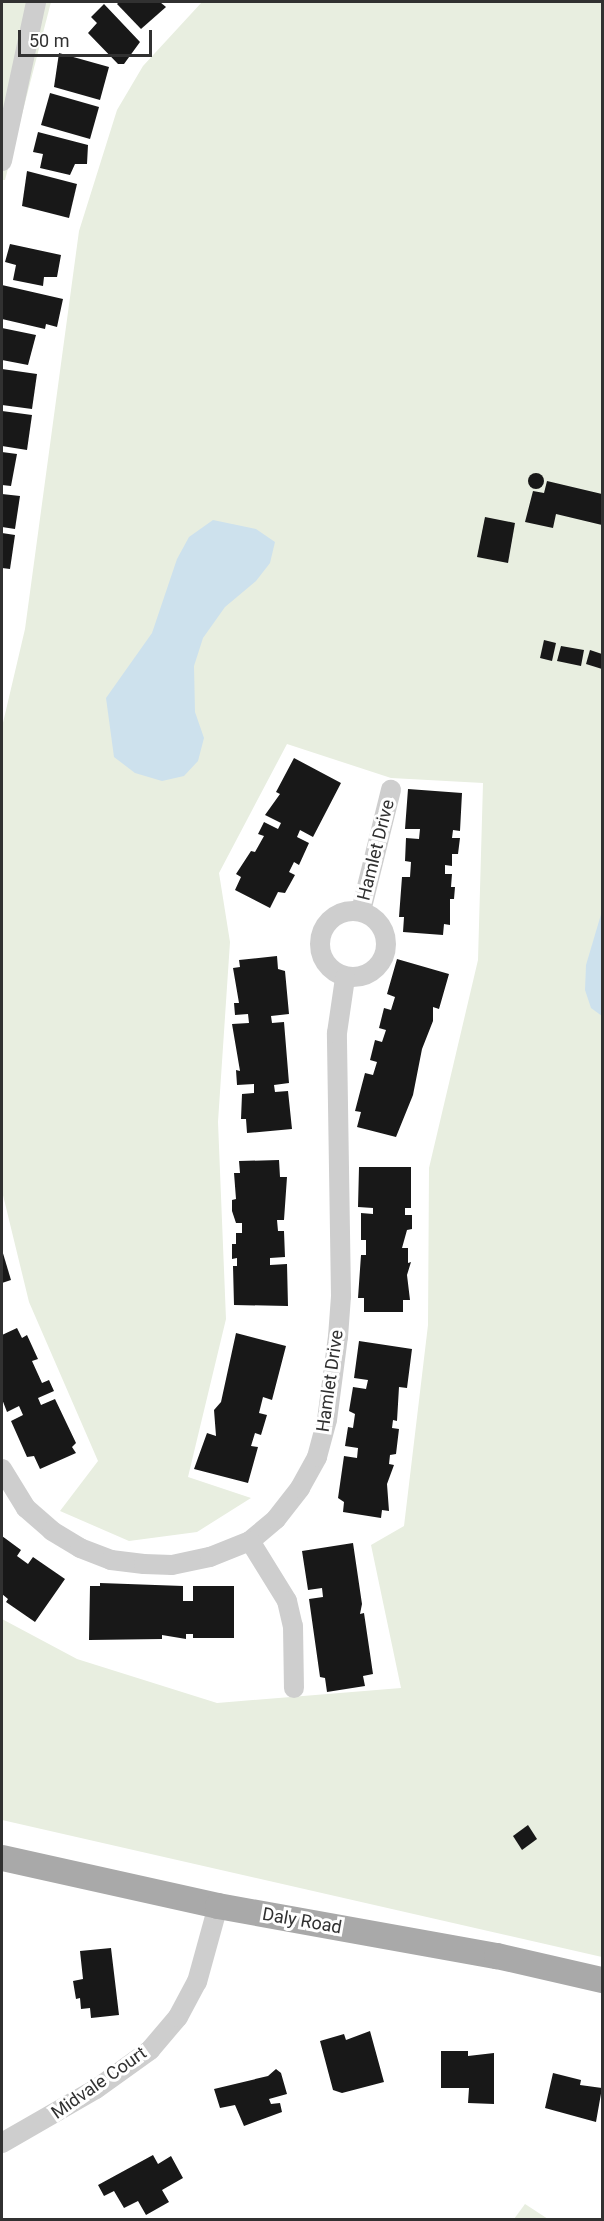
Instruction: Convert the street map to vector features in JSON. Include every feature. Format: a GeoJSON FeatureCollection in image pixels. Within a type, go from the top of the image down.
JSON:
{"type":"FeatureCollection","features":[{"type":"Feature","properties":{"kind":"main road","name":"Daly Road"},"geometry":{"type":"LineString","coordinates":[[2,1858],[218,1906],[497,1956],[603,1980]]}},
{"type":"Feature","properties":{"kind":"street"},"geometry":{"type":"LineString","coordinates":[[2,161],[36,2]]}},
{"type":"Feature","properties":{"kind":"street","name":"Hamlet Drive"},"geometry":{"type":"LineString","coordinates":[[361,911],[391,790]]}},
{"type":"Feature","properties":{"kind":"street","name":"Hamlet Drive"},"geometry":{"type":"LineString","coordinates":[[347,910],[361,911],[378,923],[384,933],[384,951],[378,965],[363,975],[345,978],[324,960],[322,937],[335,916],[347,910]]}},
{"type":"Feature","properties":{"kind":"street","name":"Hamlet Drive"},"geometry":{"type":"LineString","coordinates":[[2,1469],[26,1508],[52,1531],[80,1548],[111,1560],[172,1564],[210,1557],[250,1541],[276,1519],[300,1488],[317,1457],[327,1420],[341,1296],[337,1034],[345,978]]}},
{"type":"Feature","properties":{"kind":"street"},"geometry":{"type":"LineString","coordinates":[[250,1541],[286,1600],[293,1626],[294,1688]]}},
{"type":"Feature","properties":{"kind":"street","name":"Midvale Court"},"geometry":{"type":"LineString","coordinates":[[2,2143],[96,2089],[150,2050],[178,2017],[197,1982],[218,1906]]}},
{"type":"Feature","properties":{"kind":"shaded area"},"geometry":{"type":"Polygon","coordinates":[[[2,2],[51,2],[5,180],[2,180],[2,2]]]}},
{"type":"Feature","properties":{"kind":"shaded area"},"geometry":{"type":"Polygon","coordinates":[[[202,2],[602,2],[602,1957],[2,1820],[2,1619],[77,1659],[217,1703],[401,1688],[371,1545],[404,1526],[428,1325],[429,1168],[478,960],[483,783],[391,778],[287,744],[219,873],[230,942],[218,1122],[226,1319],[188,1477],[251,1498],[197,1532],[129,1541],[60,1511],[98,1461],[29,1302],[2,1191],[2,727],[25,629],[79,231],[117,110],[143,66],[202,2]]]}},
{"type":"Feature","properties":{"kind":"shaded area"},"geometry":{"type":"Polygon","coordinates":[[[525,2204],[548,2219],[514,2219],[525,2204]]]}},
{"type":"Feature","properties":{"kind":"water"},"geometry":{"type":"Polygon","coordinates":[[[213,520],[256,529],[275,542],[270,563],[256,581],[225,607],[203,638],[194,666],[195,712],[204,738],[198,761],[184,776],[162,781],[135,773],[114,757],[106,698],[152,633],[177,559],[189,537],[213,520]]]}},
{"type":"Feature","properties":{"kind":"water"},"geometry":{"type":"Polygon","coordinates":[[[602,911],[602,1016],[591,1008],[585,990],[586,965],[602,911]]]}},
{"type":"Feature","properties":{"kind":"building"},"geometry":{"type":"Polygon","coordinates":[[[119,2],[160,2],[166,7],[141,29],[117,4],[119,2]]]}},
{"type":"Feature","properties":{"kind":"building"},"geometry":{"type":"Polygon","coordinates":[[[104,4],[140,42],[124,64],[118,64],[88,33],[97,23],[91,17],[104,4]]]}},
{"type":"Feature","properties":{"kind":"building"},"geometry":{"type":"Polygon","coordinates":[[[59,53],[109,67],[100,100],[54,87],[59,53]]]}},
{"type":"Feature","properties":{"kind":"building"},"geometry":{"type":"Polygon","coordinates":[[[50,93],[99,107],[90,139],[41,125],[50,93]]]}},
{"type":"Feature","properties":{"kind":"building"},"geometry":{"type":"Polygon","coordinates":[[[38,132],[88,145],[87,164],[75,164],[70,175],[40,168],[43,154],[33,152],[38,132]]]}},
{"type":"Feature","properties":{"kind":"building"},"geometry":{"type":"Polygon","coordinates":[[[27,171],[77,184],[69,218],[22,206],[27,171]]]}},
{"type":"Feature","properties":{"kind":"building"},"geometry":{"type":"Polygon","coordinates":[[[10,244],[61,255],[57,277],[44,277],[43,286],[13,280],[16,265],[5,262],[10,244]]]}},
{"type":"Feature","properties":{"kind":"building"},"geometry":{"type":"Polygon","coordinates":[[[2,285],[63,299],[57,327],[46,324],[45,329],[2,319],[2,285]]]}},
{"type":"Feature","properties":{"kind":"building"},"geometry":{"type":"Polygon","coordinates":[[[2,328],[36,335],[28,365],[2,360],[2,328]]]}},
{"type":"Feature","properties":{"kind":"building"},"geometry":{"type":"Polygon","coordinates":[[[2,369],[37,374],[32,409],[2,405],[2,369]]]}},
{"type":"Feature","properties":{"kind":"building"},"geometry":{"type":"Polygon","coordinates":[[[2,411],[32,415],[27,450],[2,446],[2,411]]]}},
{"type":"Feature","properties":{"kind":"building"},"geometry":{"type":"Polygon","coordinates":[[[2,452],[17,454],[11,486],[2,485],[2,452]]]}},
{"type":"Feature","properties":{"kind":"building"},"geometry":{"type":"Polygon","coordinates":[[[536,473],[542,475],[544,481],[542,487],[536,489],[530,487],[528,481],[530,475],[536,473]]]}},
{"type":"Feature","properties":{"kind":"building"},"geometry":{"type":"Polygon","coordinates":[[[547,481],[602,494],[602,525],[556,514],[553,528],[525,522],[533,491],[544,493],[547,481]]]}},
{"type":"Feature","properties":{"kind":"building"},"geometry":{"type":"Polygon","coordinates":[[[2,494],[20,496],[15,529],[2,527],[2,494]]]}},
{"type":"Feature","properties":{"kind":"building"},"geometry":{"type":"Polygon","coordinates":[[[485,517],[515,523],[508,563],[477,557],[485,517]]]}},
{"type":"Feature","properties":{"kind":"building"},"geometry":{"type":"Polygon","coordinates":[[[2,533],[15,535],[10,569],[2,568],[2,533]]]}},
{"type":"Feature","properties":{"kind":"building"},"geometry":{"type":"Polygon","coordinates":[[[544,640],[556,643],[552,661],[540,658],[544,640]]]}},
{"type":"Feature","properties":{"kind":"building"},"geometry":{"type":"Polygon","coordinates":[[[561,646],[584,650],[581,666],[557,661],[561,646]]]}},
{"type":"Feature","properties":{"kind":"building"},"geometry":{"type":"Polygon","coordinates":[[[590,650],[602,654],[602,669],[586,664],[590,650]]]}},
{"type":"Feature","properties":{"kind":"building"},"geometry":{"type":"Polygon","coordinates":[[[294,758],[341,783],[313,837],[300,830],[297,837],[309,843],[299,865],[294,862],[289,872],[295,875],[285,893],[278,892],[270,908],[235,890],[241,877],[236,874],[251,851],[255,852],[264,836],[258,834],[264,822],[278,829],[281,823],[265,815],[280,794],[276,792],[294,758]]]}},
{"type":"Feature","properties":{"kind":"building"},"geometry":{"type":"Polygon","coordinates":[[[408,789],[462,793],[460,831],[453,830],[452,838],[460,838],[458,854],[452,854],[452,866],[445,865],[445,874],[452,874],[451,887],[455,887],[454,899],[450,899],[450,925],[444,924],[443,935],[403,932],[404,917],[399,917],[402,877],[410,877],[411,862],[405,861],[406,838],[419,839],[420,829],[405,829],[408,789]]]}},
{"type":"Feature","properties":{"kind":"building"},"geometry":{"type":"Polygon","coordinates":[[[277,956],[278,969],[285,971],[289,1014],[271,1016],[272,1023],[284,1022],[289,1083],[274,1085],[275,1092],[288,1091],[292,1129],[247,1133],[246,1119],[241,1119],[242,1094],[254,1093],[254,1084],[237,1085],[236,1070],[240,1071],[232,1024],[249,1023],[248,1014],[235,1015],[234,1003],[239,1003],[233,968],[240,967],[239,960],[277,956]]]}},
{"type":"Feature","properties":{"kind":"building"},"geometry":{"type":"Polygon","coordinates":[[[397,959],[449,974],[439,1009],[433,1007],[433,1021],[422,1049],[413,1095],[396,1137],[357,1127],[361,1112],[355,1111],[365,1073],[373,1075],[377,1062],[370,1060],[375,1040],[382,1042],[386,1030],[379,1028],[384,1008],[391,1010],[395,997],[387,994],[397,959]]]}},
{"type":"Feature","properties":{"kind":"building"},"geometry":{"type":"Polygon","coordinates":[[[279,1160],[280,1177],[287,1177],[284,1220],[277,1220],[278,1231],[284,1231],[285,1257],[270,1258],[270,1265],[287,1264],[288,1306],[234,1305],[233,1266],[237,1266],[237,1258],[232,1259],[232,1244],[236,1244],[236,1233],[242,1233],[242,1223],[236,1223],[232,1211],[232,1200],[236,1199],[234,1173],[240,1173],[239,1161],[279,1160]]]}},
{"type":"Feature","properties":{"kind":"building"},"geometry":{"type":"Polygon","coordinates":[[[359,1167],[411,1167],[411,1208],[405,1208],[405,1215],[412,1215],[412,1229],[407,1230],[402,1248],[408,1248],[408,1263],[411,1262],[407,1275],[410,1300],[403,1300],[403,1312],[364,1312],[364,1298],[358,1298],[361,1255],[366,1255],[366,1240],[361,1240],[361,1213],[373,1214],[373,1208],[358,1207],[359,1167]]]}},
{"type":"Feature","properties":{"kind":"building"},"geometry":{"type":"Polygon","coordinates":[[[2,1250],[11,1280],[2,1283],[2,1250]]]}},
{"type":"Feature","properties":{"kind":"building"},"geometry":{"type":"Polygon","coordinates":[[[17,1328],[22,1338],[27,1335],[38,1359],[32,1361],[42,1383],[49,1380],[54,1391],[38,1398],[41,1405],[55,1399],[76,1443],[72,1447],[76,1453],[40,1469],[34,1456],[27,1457],[11,1421],[23,1415],[19,1406],[7,1412],[2,1399],[2,1335],[17,1328]]]}},
{"type":"Feature","properties":{"kind":"building"},"geometry":{"type":"Polygon","coordinates":[[[236,1333],[286,1346],[272,1400],[263,1397],[259,1413],[267,1415],[261,1435],[255,1433],[251,1446],[258,1447],[248,1483],[194,1469],[207,1433],[216,1436],[214,1410],[221,1402],[236,1333]]]}},
{"type":"Feature","properties":{"kind":"building"},"geometry":{"type":"Polygon","coordinates":[[[359,1341],[412,1349],[407,1388],[399,1387],[397,1421],[393,1420],[392,1428],[399,1429],[396,1454],[390,1455],[389,1464],[394,1465],[387,1484],[389,1511],[382,1510],[381,1518],[343,1512],[344,1502],[338,1498],[344,1456],[357,1458],[358,1448],[345,1446],[348,1427],[353,1428],[355,1414],[349,1411],[353,1387],[366,1389],[368,1380],[354,1378],[359,1341]]]}},
{"type":"Feature","properties":{"kind":"building"},"geometry":{"type":"Polygon","coordinates":[[[2,1536],[21,1550],[17,1556],[28,1564],[33,1557],[65,1579],[35,1622],[6,1602],[8,1599],[2,1594],[2,1536]]]}},
{"type":"Feature","properties":{"kind":"building"},"geometry":{"type":"Polygon","coordinates":[[[353,1543],[362,1604],[360,1614],[364,1613],[373,1674],[363,1676],[365,1686],[327,1692],[325,1678],[320,1677],[309,1599],[323,1597],[322,1588],[308,1590],[302,1551],[353,1543]]]}},
{"type":"Feature","properties":{"kind":"building"},"geometry":{"type":"Polygon","coordinates":[[[100,1583],[183,1586],[183,1601],[193,1601],[193,1586],[234,1586],[234,1638],[193,1638],[193,1634],[186,1634],[186,1639],[162,1635],[162,1639],[89,1640],[90,1586],[100,1586],[100,1583]]]}},
{"type":"Feature","properties":{"kind":"building"},"geometry":{"type":"Polygon","coordinates":[[[528,1825],[537,1839],[522,1850],[513,1836],[528,1825]]]}},
{"type":"Feature","properties":{"kind":"building"},"geometry":{"type":"Polygon","coordinates":[[[111,1948],[119,2015],[91,2018],[90,2008],[81,2009],[80,1998],[76,1999],[73,1981],[83,1979],[80,1951],[111,1948]]]}},
{"type":"Feature","properties":{"kind":"building"},"geometry":{"type":"Polygon","coordinates":[[[370,2031],[384,2082],[342,2093],[333,2090],[320,2041],[344,2034],[346,2040],[370,2031]]]}},
{"type":"Feature","properties":{"kind":"building"},"geometry":{"type":"Polygon","coordinates":[[[441,2051],[468,2051],[468,2056],[494,2053],[494,2104],[468,2103],[469,2088],[441,2088],[441,2051]]]}},
{"type":"Feature","properties":{"kind":"building"},"geometry":{"type":"Polygon","coordinates":[[[276,2069],[281,2073],[287,2094],[269,2099],[271,2104],[280,2103],[282,2112],[244,2126],[235,2105],[220,2108],[214,2089],[268,2076],[276,2069]]]}},
{"type":"Feature","properties":{"kind":"building"},"geometry":{"type":"Polygon","coordinates":[[[553,2073],[581,2080],[580,2085],[602,2088],[596,2122],[545,2108],[553,2073]]]}},
{"type":"Feature","properties":{"kind":"building"},"geometry":{"type":"Polygon","coordinates":[[[153,2155],[158,2164],[171,2156],[183,2178],[162,2190],[169,2202],[146,2215],[138,2201],[124,2208],[114,2191],[104,2196],[98,2185],[153,2155]]]}}]}
